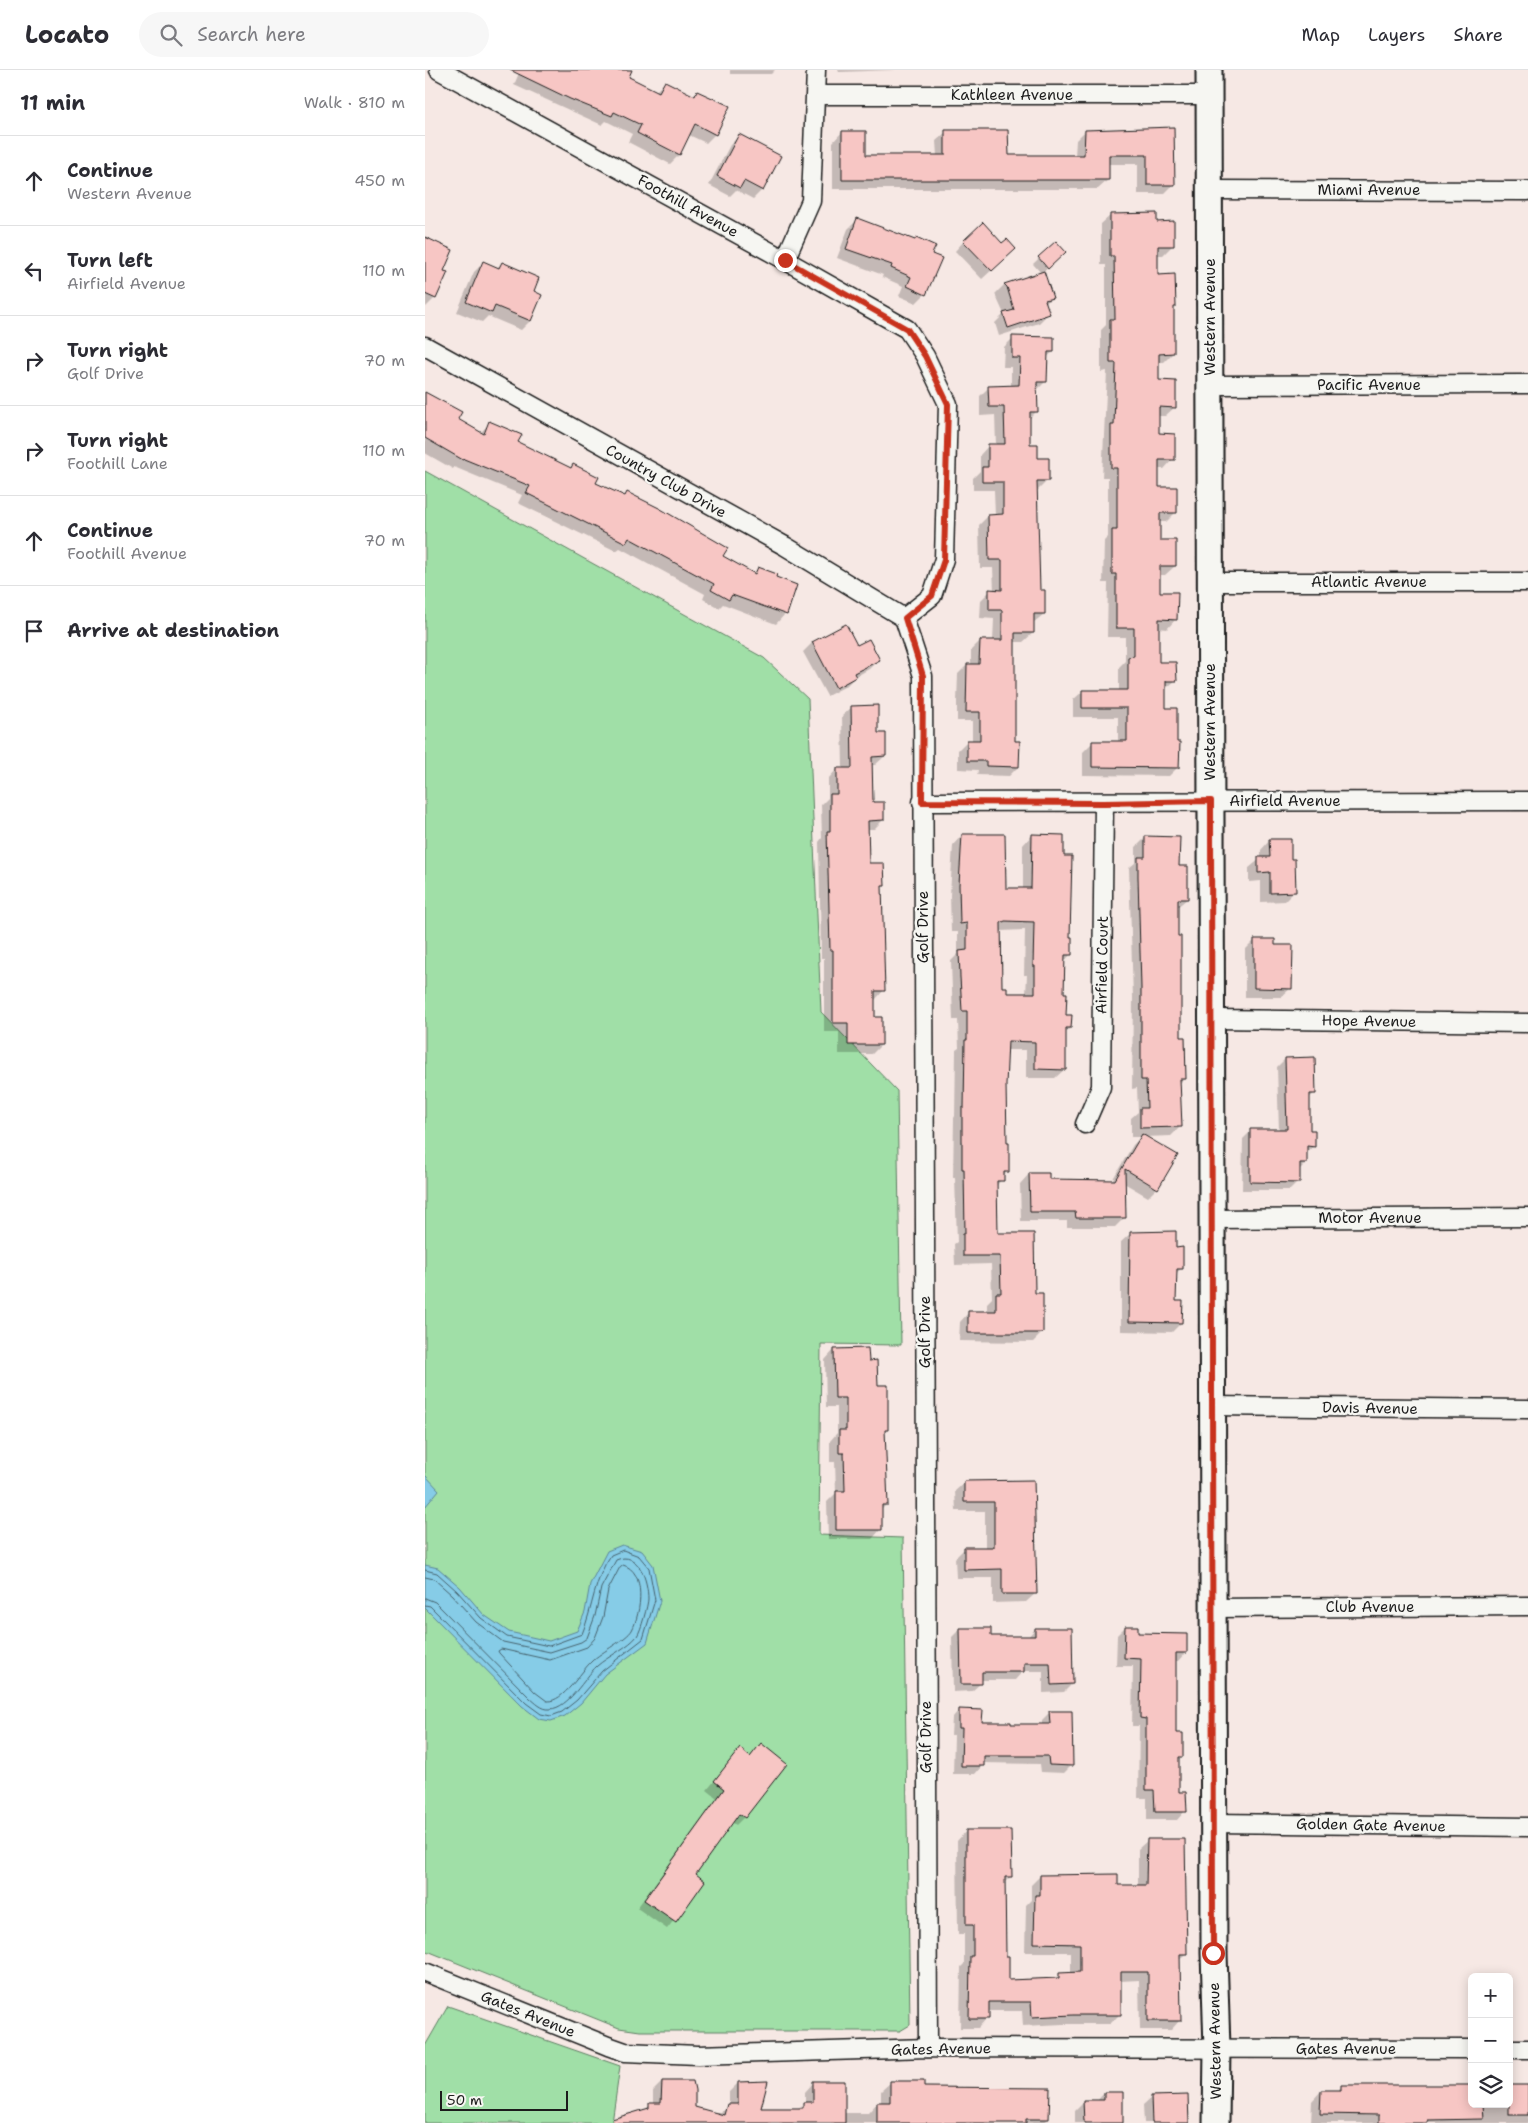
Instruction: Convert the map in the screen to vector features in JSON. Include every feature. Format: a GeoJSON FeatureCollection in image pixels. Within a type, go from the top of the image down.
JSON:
{"type":"FeatureCollection","features":[{"type":"Feature","properties":{"kind":"street","name":"Foothill Avenue"},"geometry":{"type":"LineString","coordinates":[[439,70],[907,329],[925,356],[948,404],[944,560],[932,596],[905,618]]}},
{"type":"Feature","properties":{"kind":"street"},"geometry":{"type":"LineString","coordinates":[[785,260],[811,200],[817,95],[816,70]]}},
{"type":"Feature","properties":{"kind":"street","name":"Western Avenue"},"geometry":{"type":"LineString","coordinates":[[1209,70],[1213,1953],[1217,2048],[1216,2123]]}},
{"type":"Feature","properties":{"kind":"street","name":"Kathleen Avenue"},"geometry":{"type":"LineString","coordinates":[[817,95],[1208,95]]}},
{"type":"Feature","properties":{"kind":"street","name":"Miami Avenue"},"geometry":{"type":"LineString","coordinates":[[1210,190],[1528,190]]}},
{"type":"Feature","properties":{"kind":"street","name":"Country Club Drive"},"geometry":{"type":"LineString","coordinates":[[425,346],[785,546],[905,618]]}},
{"type":"Feature","properties":{"kind":"street","name":"Pacific Avenue"},"geometry":{"type":"LineString","coordinates":[[1209,385],[1528,384]]}},
{"type":"Feature","properties":{"kind":"street","name":"Atlantic Avenue"},"geometry":{"type":"LineString","coordinates":[[1210,582],[1528,582]]}},
{"type":"Feature","properties":{"kind":"street","name":"Golf Drive"},"geometry":{"type":"LineString","coordinates":[[905,618],[923,676],[922,802],[929,2048]]}},
{"type":"Feature","properties":{"kind":"street","name":"Airfield Avenue"},"geometry":{"type":"LineString","coordinates":[[922,802],[1528,801]]}},
{"type":"Feature","properties":{"kind":"street","name":"Airfield Court"},"geometry":{"type":"LineString","coordinates":[[1085,1124],[1101,1087],[1104,803]]}},
{"type":"Feature","properties":{"kind":"street","name":"Hope Avenue"},"geometry":{"type":"LineString","coordinates":[[1211,1019],[1528,1023]]}},
{"type":"Feature","properties":{"kind":"street","name":"Motor Avenue"},"geometry":{"type":"LineString","coordinates":[[1211,1219],[1528,1217]]}},
{"type":"Feature","properties":{"kind":"street","name":"Davis Avenue"},"geometry":{"type":"LineString","coordinates":[[1212,1406],[1528,1409]]}},
{"type":"Feature","properties":{"kind":"street","name":"Club Avenue"},"geometry":{"type":"LineString","coordinates":[[1213,1608],[1528,1606]]}},
{"type":"Feature","properties":{"kind":"street","name":"Golden Gate Avenue"},"geometry":{"type":"LineString","coordinates":[[1213,1823],[1528,1826]]}},
{"type":"Feature","properties":{"kind":"street","name":"Gates Avenue"},"geometry":{"type":"LineString","coordinates":[[425,1972],[625,2052],[698,2055],[929,2048],[1468,2049]]}},
{"type":"Feature","properties":{"kind":"street"},"geometry":{"type":"LineString","coordinates":[[1513,2049],[1528,2049]]}},
{"type":"Feature","properties":{"kind":"green space"},"geometry":{"type":"Polygon","coordinates":[[[425,471],[764,658],[808,699],[821,1012],[897,1091],[901,1345],[821,1344],[819,1535],[903,1538],[910,2025],[900,2031],[640,2031],[619,2028],[425,1950],[425,471]]]}},
{"type":"Feature","properties":{"kind":"green space"},"geometry":{"type":"Polygon","coordinates":[[[448,2006],[620,2066],[612,2123],[425,2123],[425,2046],[448,2006]]]}},
{"type":"Feature","properties":{"kind":"water"},"geometry":{"type":"Polygon","coordinates":[[[425,1475],[439,1490],[425,1507],[425,1475]]]}},
{"type":"Feature","properties":{"kind":"water"},"geometry":{"type":"Polygon","coordinates":[[[622,1545],[642,1551],[653,1565],[660,1601],[647,1643],[605,1674],[581,1703],[565,1716],[551,1721],[539,1719],[522,1706],[425,1608],[425,1565],[438,1568],[460,1587],[484,1615],[509,1632],[549,1641],[577,1631],[585,1612],[590,1584],[607,1551],[622,1545]]]}},
{"type":"Feature","properties":{"kind":"building"},"geometry":{"type":"Polygon","coordinates":[[[510,70],[632,70],[629,77],[659,92],[665,81],[695,96],[697,91],[730,106],[716,135],[695,124],[680,155],[637,133],[641,125],[614,112],[612,116],[570,99],[510,70]]]}},
{"type":"Feature","properties":{"kind":"building"},"geometry":{"type":"Polygon","coordinates":[[[1174,127],[1175,185],[1147,185],[1147,155],[1109,155],[1109,180],[842,180],[842,131],[866,131],[866,155],[945,155],[945,130],[1008,130],[1009,155],[1084,155],[1085,130],[1174,127]]]}},
{"type":"Feature","properties":{"kind":"building"},"geometry":{"type":"Polygon","coordinates":[[[739,134],[781,156],[763,191],[744,181],[740,188],[717,176],[739,134]]]}},
{"type":"Feature","properties":{"kind":"building"},"geometry":{"type":"Polygon","coordinates":[[[1157,213],[1157,222],[1174,221],[1174,246],[1158,246],[1158,275],[1175,274],[1176,307],[1174,307],[1174,353],[1159,354],[1159,380],[1176,381],[1176,408],[1159,407],[1159,433],[1175,434],[1175,460],[1159,460],[1159,487],[1177,487],[1177,513],[1160,513],[1160,540],[1176,540],[1176,566],[1160,566],[1160,592],[1178,592],[1177,620],[1159,619],[1159,662],[1176,662],[1177,681],[1166,681],[1166,708],[1177,708],[1177,742],[1180,742],[1179,768],[1092,767],[1092,741],[1127,741],[1127,708],[1082,708],[1082,690],[1128,690],[1128,657],[1134,656],[1134,628],[1116,628],[1116,574],[1112,574],[1112,530],[1117,530],[1117,468],[1111,468],[1111,425],[1114,425],[1116,363],[1110,363],[1110,319],[1115,319],[1114,256],[1110,256],[1110,214],[1157,213]]]}},
{"type":"Feature","properties":{"kind":"building"},"geometry":{"type":"Polygon","coordinates":[[[857,218],[915,240],[916,237],[936,246],[932,254],[942,258],[926,295],[907,286],[911,277],[891,268],[892,265],[846,249],[857,218]]]}},
{"type":"Feature","properties":{"kind":"building"},"geometry":{"type":"Polygon","coordinates":[[[983,222],[1002,243],[1007,239],[1016,249],[992,271],[963,241],[983,222]]]}},
{"type":"Feature","properties":{"kind":"building"},"geometry":{"type":"Polygon","coordinates":[[[425,237],[453,250],[444,271],[448,272],[436,299],[425,294],[425,237]]]}},
{"type":"Feature","properties":{"kind":"building"},"geometry":{"type":"Polygon","coordinates":[[[1056,241],[1066,252],[1048,269],[1038,257],[1056,241]]]}},
{"type":"Feature","properties":{"kind":"building"},"geometry":{"type":"Polygon","coordinates":[[[483,261],[499,268],[502,262],[539,278],[534,291],[542,295],[531,321],[495,306],[492,313],[466,302],[483,261]]]}},
{"type":"Feature","properties":{"kind":"building"},"geometry":{"type":"Polygon","coordinates":[[[1044,271],[1053,298],[1045,300],[1050,314],[1008,328],[1003,313],[1014,310],[1007,287],[1004,284],[1044,271]]]}},
{"type":"Feature","properties":{"kind":"building"},"geometry":{"type":"Polygon","coordinates":[[[1012,336],[1054,337],[1054,352],[1048,352],[1047,382],[1037,382],[1038,412],[1030,412],[1030,444],[1038,444],[1038,458],[1049,458],[1049,481],[1037,481],[1040,590],[1045,590],[1045,614],[1034,614],[1034,633],[1015,633],[1015,741],[1020,741],[1019,767],[986,766],[986,761],[967,761],[967,740],[980,740],[980,712],[966,712],[967,664],[979,664],[980,640],[1002,640],[1002,610],[989,610],[989,589],[1002,590],[1002,560],[989,560],[988,515],[1003,514],[1003,482],[982,482],[982,467],[988,467],[988,444],[1005,444],[1004,407],[989,407],[988,386],[1019,385],[1020,358],[1012,358],[1012,336]]]}},
{"type":"Feature","properties":{"kind":"building"},"geometry":{"type":"Polygon","coordinates":[[[425,392],[462,412],[458,419],[484,434],[489,421],[522,435],[518,442],[571,468],[573,464],[599,477],[596,483],[625,496],[627,492],[659,508],[728,548],[723,556],[755,574],[758,567],[777,574],[776,577],[797,585],[787,615],[732,595],[729,600],[711,590],[714,584],[629,538],[626,543],[526,493],[530,486],[463,460],[425,438],[425,392]]]}},
{"type":"Feature","properties":{"kind":"building"},"geometry":{"type":"Polygon","coordinates":[[[846,624],[857,645],[869,639],[880,660],[854,673],[856,677],[836,688],[812,642],[846,624]]]}},
{"type":"Feature","properties":{"kind":"building"},"geometry":{"type":"Polygon","coordinates":[[[878,705],[878,733],[886,733],[886,756],[872,757],[873,802],[884,802],[884,820],[868,821],[869,863],[884,863],[885,886],[882,886],[885,991],[875,991],[875,1017],[882,1017],[882,1045],[848,1045],[848,1023],[833,1023],[833,950],[830,950],[827,831],[830,831],[830,794],[837,794],[837,768],[852,768],[851,706],[878,705]]]}},
{"type":"Feature","properties":{"kind":"building"},"geometry":{"type":"Polygon","coordinates":[[[962,834],[1005,834],[1006,888],[1031,888],[1032,834],[1064,835],[1064,856],[1072,856],[1070,937],[1072,937],[1072,955],[1065,955],[1064,993],[1067,993],[1066,1015],[1072,1015],[1071,1028],[1066,1028],[1066,1070],[1035,1069],[1035,1042],[1008,1041],[1006,1085],[1009,1172],[1004,1172],[1004,1181],[997,1181],[998,1233],[1034,1233],[1035,1293],[1043,1293],[1043,1333],[968,1333],[968,1311],[996,1311],[996,1293],[1001,1293],[1000,1256],[963,1256],[963,1234],[965,1234],[962,1108],[964,1108],[967,1011],[962,1011],[959,951],[967,950],[967,923],[960,924],[959,885],[962,834]],[[1005,921],[1001,923],[1002,987],[1007,987],[1007,993],[1035,993],[1035,966],[1033,966],[1034,922],[1005,921]]]}},
{"type":"Feature","properties":{"kind":"building"},"geometry":{"type":"Polygon","coordinates":[[[1145,836],[1180,837],[1179,866],[1188,866],[1188,899],[1178,899],[1178,936],[1181,936],[1181,1037],[1185,1037],[1186,1079],[1180,1079],[1182,1127],[1140,1128],[1140,1108],[1147,1108],[1146,1080],[1141,1080],[1138,877],[1138,857],[1145,857],[1145,836]]]}},
{"type":"Feature","properties":{"kind":"building"},"geometry":{"type":"Polygon","coordinates":[[[1269,839],[1291,839],[1291,859],[1295,859],[1296,892],[1270,893],[1270,872],[1258,873],[1258,857],[1270,857],[1269,839]]]}},
{"type":"Feature","properties":{"kind":"building"},"geometry":{"type":"Polygon","coordinates":[[[1254,939],[1275,939],[1275,945],[1293,945],[1292,989],[1254,988],[1254,939]]]}},
{"type":"Feature","properties":{"kind":"building"},"geometry":{"type":"Polygon","coordinates":[[[1315,1057],[1316,1094],[1310,1094],[1310,1130],[1315,1130],[1315,1147],[1307,1146],[1307,1163],[1300,1163],[1300,1183],[1250,1182],[1250,1129],[1287,1129],[1285,1058],[1315,1057]]]}},
{"type":"Feature","properties":{"kind":"building"},"geometry":{"type":"Polygon","coordinates":[[[1142,1134],[1178,1155],[1158,1189],[1125,1169],[1126,1218],[1076,1218],[1075,1212],[1030,1212],[1029,1173],[1049,1173],[1049,1179],[1115,1180],[1142,1134]]]}},
{"type":"Feature","properties":{"kind":"building"},"geometry":{"type":"Polygon","coordinates":[[[1176,1231],[1176,1248],[1183,1247],[1183,1269],[1177,1269],[1176,1301],[1183,1301],[1182,1323],[1129,1322],[1130,1232],[1176,1231]]]}},
{"type":"Feature","properties":{"kind":"building"},"geometry":{"type":"Polygon","coordinates":[[[868,1348],[869,1361],[877,1360],[878,1385],[888,1385],[888,1430],[885,1430],[888,1505],[882,1505],[882,1530],[836,1530],[836,1491],[845,1491],[844,1453],[839,1453],[839,1430],[846,1430],[846,1398],[835,1398],[834,1349],[868,1348]]]}},
{"type":"Feature","properties":{"kind":"building"},"geometry":{"type":"Polygon","coordinates":[[[1034,1480],[1037,1594],[1002,1594],[1002,1569],[964,1570],[964,1547],[994,1547],[994,1502],[964,1502],[964,1481],[1034,1480]]]}},
{"type":"Feature","properties":{"kind":"building"},"geometry":{"type":"Polygon","coordinates":[[[1125,1626],[1138,1626],[1138,1633],[1187,1634],[1187,1653],[1176,1653],[1176,1733],[1183,1733],[1183,1757],[1179,1757],[1179,1792],[1186,1792],[1187,1812],[1155,1812],[1154,1790],[1146,1790],[1146,1719],[1140,1718],[1141,1659],[1124,1658],[1125,1626]]]}},
{"type":"Feature","properties":{"kind":"building"},"geometry":{"type":"Polygon","coordinates":[[[960,1628],[991,1628],[991,1636],[1035,1636],[1035,1628],[1072,1628],[1073,1684],[1051,1685],[1050,1663],[1024,1663],[1024,1672],[982,1672],[982,1684],[961,1684],[960,1628]]]}},
{"type":"Feature","properties":{"kind":"building"},"geometry":{"type":"Polygon","coordinates":[[[959,1709],[983,1710],[982,1722],[1011,1722],[1011,1724],[1050,1724],[1049,1711],[1072,1711],[1073,1766],[1049,1765],[1048,1756],[984,1756],[984,1766],[961,1766],[962,1728],[959,1728],[959,1709]]]}},
{"type":"Feature","properties":{"kind":"building"},"geometry":{"type":"Polygon","coordinates":[[[761,1743],[787,1764],[745,1818],[739,1814],[696,1874],[705,1881],[676,1922],[644,1900],[724,1789],[714,1781],[740,1748],[750,1757],[761,1743]]]}},
{"type":"Feature","properties":{"kind":"building"},"geometry":{"type":"Polygon","coordinates":[[[966,1830],[1011,1830],[1012,1877],[1005,1877],[1006,1956],[1009,1956],[1009,1980],[1059,1978],[1059,1973],[1080,1972],[1080,1944],[1034,1943],[1035,1895],[1040,1895],[1040,1875],[1118,1874],[1118,1885],[1146,1885],[1147,1839],[1185,1839],[1187,1954],[1180,1954],[1181,2021],[1148,2021],[1148,1972],[1121,1972],[1121,2015],[1032,2017],[1031,2002],[989,2002],[989,2019],[969,2019],[970,1956],[973,1956],[973,1925],[966,1925],[966,1830]]]}},
{"type":"Feature","properties":{"kind":"building"},"geometry":{"type":"Polygon","coordinates":[[[662,2081],[693,2081],[695,2107],[724,2115],[727,2104],[738,2104],[738,2082],[768,2081],[761,2108],[803,2108],[803,2102],[813,2102],[813,2081],[845,2081],[845,2123],[613,2123],[612,2119],[649,2108],[649,2103],[661,2103],[662,2081]]]}},
{"type":"Feature","properties":{"kind":"building"},"geometry":{"type":"Polygon","coordinates":[[[890,2081],[924,2081],[924,2087],[1050,2088],[1049,2119],[1026,2119],[1026,2123],[877,2123],[877,2102],[890,2102],[890,2081]]]}},
{"type":"Feature","properties":{"kind":"building"},"geometry":{"type":"Polygon","coordinates":[[[1341,2085],[1468,2085],[1468,2108],[1483,2108],[1484,2119],[1428,2120],[1428,2123],[1379,2123],[1379,2115],[1320,2114],[1321,2090],[1341,2090],[1341,2085]]]}},
{"type":"Feature","properties":{"kind":"building"},"geometry":{"type":"Polygon","coordinates":[[[1513,2085],[1528,2085],[1528,2115],[1509,2115],[1509,2108],[1513,2108],[1513,2085]]]}},
{"type":"Feature","properties":{"kind":"building"},"geometry":{"type":"Polygon","coordinates":[[[1104,2092],[1123,2092],[1123,2123],[1084,2123],[1083,2100],[1104,2100],[1104,2092]]]}},
{"type":"Feature","properties":{"kind":"building"},"geometry":{"type":"Polygon","coordinates":[[[1188,2095],[1189,2123],[1152,2123],[1151,2096],[1188,2095]]]}},
{"type":"Feature","properties":{"kind":"route"},"geometry":{"type":"LineString","coordinates":[[785,260],[907,329],[925,356],[948,404],[944,560],[932,596],[905,618],[923,676],[922,802],[1104,803],[1211,801],[1213,1953]]}}]}
